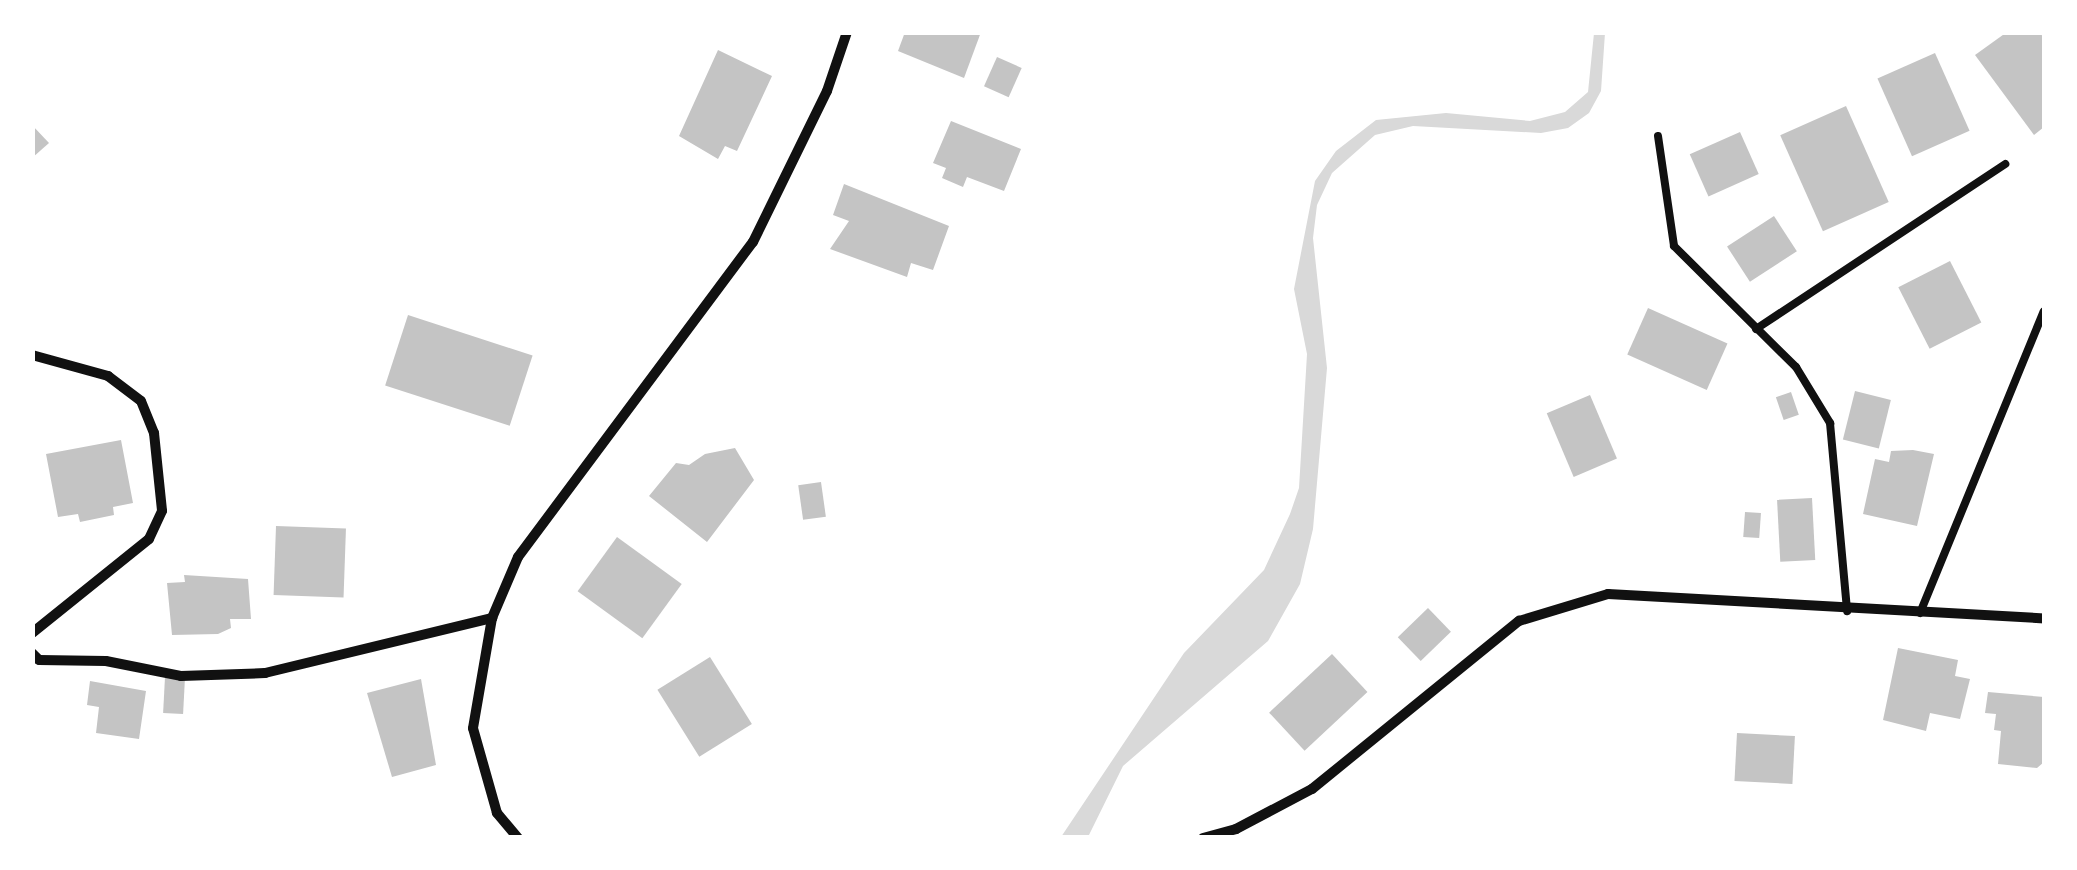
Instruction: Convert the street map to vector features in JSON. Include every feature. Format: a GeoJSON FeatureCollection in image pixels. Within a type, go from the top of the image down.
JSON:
{"type":"FeatureCollection","features":[{"type":"Feature","properties":{"kind":"street"},"geometry":{"type":"LineString","coordinates":[[518,838],[497,813],[473,728],[492,618],[518,557],[753,242],[827,90],[847,32]]}},
{"type":"Feature","properties":{"kind":"street"},"geometry":{"type":"LineString","coordinates":[[32,354],[108,376],[140,401],[154,432],[162,511],[149,539],[32,634]]}},
{"type":"Feature","properties":{"kind":"street"},"geometry":{"type":"LineString","coordinates":[[1203,838],[1236,829],[1312,788],[1519,621],[1608,594],[2044,618]]}},
{"type":"Feature","properties":{"kind":"street"},"geometry":{"type":"LineString","coordinates":[[32,653],[39,660],[106,661],[181,676],[265,673],[492,618]]}},
{"type":"Feature","properties":{"kind":"lane"},"geometry":{"type":"LineString","coordinates":[[1658,136],[1674,246],[1796,368],[1830,423],[1846,610]]}},
{"type":"Feature","properties":{"kind":"lane"},"geometry":{"type":"LineString","coordinates":[[1756,328],[2005,164]]}},
{"type":"Feature","properties":{"kind":"lane"},"geometry":{"type":"LineString","coordinates":[[1920,613],[2044,311]]}},
{"type":"Feature","properties":{"kind":"shaded area"},"geometry":{"type":"Polygon","coordinates":[[[1594,33],[1605,33],[1601,91],[1589,113],[1568,128],[1541,133],[1413,126],[1375,135],[1332,173],[1317,205],[1313,238],[1327,368],[1313,529],[1300,584],[1268,641],[1123,766],[1088,837],[1061,837],[1184,653],[1264,570],[1290,514],[1299,488],[1307,354],[1294,289],[1315,181],[1336,151],[1376,120],[1446,113],[1530,121],[1565,112],[1588,92],[1594,33]]]}},
{"type":"Feature","properties":{"kind":"building"},"geometry":{"type":"Polygon","coordinates":[[[905,32],[981,32],[964,78],[898,51],[905,32]]]}},
{"type":"Feature","properties":{"kind":"building"},"geometry":{"type":"Polygon","coordinates":[[[2007,32],[2040,32],[2044,39],[2044,127],[2034,135],[1975,55],[2007,32]]]}},
{"type":"Feature","properties":{"kind":"building"},"geometry":{"type":"Polygon","coordinates":[[[718,50],[772,76],[737,151],[725,146],[718,159],[679,136],[718,50]]]}},
{"type":"Feature","properties":{"kind":"building"},"geometry":{"type":"Polygon","coordinates":[[[1935,53],[1970,131],[1912,156],[1877,79],[1935,53]]]}},
{"type":"Feature","properties":{"kind":"building"},"geometry":{"type":"Polygon","coordinates":[[[997,57],[1022,68],[1009,97],[984,86],[997,57]]]}},
{"type":"Feature","properties":{"kind":"building"},"geometry":{"type":"Polygon","coordinates":[[[1846,106],[1889,202],[1823,231],[1780,135],[1846,106]]]}},
{"type":"Feature","properties":{"kind":"building"},"geometry":{"type":"Polygon","coordinates":[[[951,121],[1021,149],[1004,191],[967,177],[963,187],[942,178],[946,168],[933,163],[951,121]]]}},
{"type":"Feature","properties":{"kind":"building"},"geometry":{"type":"Polygon","coordinates":[[[32,125],[49,143],[32,158],[32,125]]]}},
{"type":"Feature","properties":{"kind":"building"},"geometry":{"type":"Polygon","coordinates":[[[1740,132],[1759,174],[1708,196],[1690,154],[1740,132]]]}},
{"type":"Feature","properties":{"kind":"building"},"geometry":{"type":"Polygon","coordinates":[[[844,184],[949,226],[933,270],[911,263],[907,277],[830,249],[849,221],[833,215],[844,184]]]}},
{"type":"Feature","properties":{"kind":"building"},"geometry":{"type":"Polygon","coordinates":[[[1774,216],[1797,251],[1750,282],[1727,246],[1774,216]]]}},
{"type":"Feature","properties":{"kind":"building"},"geometry":{"type":"Polygon","coordinates":[[[1950,261],[1981,322],[1930,349],[1898,287],[1950,261]]]}},
{"type":"Feature","properties":{"kind":"building"},"geometry":{"type":"Polygon","coordinates":[[[1648,308],[1727,343],[1707,390],[1627,355],[1648,308]]]}},
{"type":"Feature","properties":{"kind":"building"},"geometry":{"type":"Polygon","coordinates":[[[408,315],[533,355],[510,426],[385,385],[408,315]]]}},
{"type":"Feature","properties":{"kind":"building"},"geometry":{"type":"Polygon","coordinates":[[[1855,391],[1891,400],[1879,448],[1843,440],[1855,391]]]}},
{"type":"Feature","properties":{"kind":"building"},"geometry":{"type":"Polygon","coordinates":[[[1791,392],[1799,415],[1784,420],[1776,397],[1791,392]]]}},
{"type":"Feature","properties":{"kind":"building"},"geometry":{"type":"Polygon","coordinates":[[[1590,395],[1617,459],[1574,477],[1547,413],[1590,395]]]}},
{"type":"Feature","properties":{"kind":"building"},"geometry":{"type":"Polygon","coordinates":[[[121,440],[133,503],[113,507],[114,515],[80,522],[78,514],[58,517],[46,454],[121,440]]]}},
{"type":"Feature","properties":{"kind":"building"},"geometry":{"type":"Polygon","coordinates":[[[735,448],[754,480],[707,542],[649,496],[676,463],[689,465],[705,454],[735,448]]]}},
{"type":"Feature","properties":{"kind":"building"},"geometry":{"type":"Polygon","coordinates":[[[1891,451],[1934,454],[1917,526],[1863,514],[1875,459],[1889,462],[1891,451]]]}},
{"type":"Feature","properties":{"kind":"building"},"geometry":{"type":"Polygon","coordinates":[[[821,482],[826,517],[803,520],[798,485],[821,482]]]}},
{"type":"Feature","properties":{"kind":"building"},"geometry":{"type":"Polygon","coordinates":[[[1812,498],[1815,560],[1780,562],[1777,500],[1812,498]]]}},
{"type":"Feature","properties":{"kind":"building"},"geometry":{"type":"Polygon","coordinates":[[[1745,512],[1761,513],[1759,538],[1743,537],[1745,512]]]}},
{"type":"Feature","properties":{"kind":"building"},"geometry":{"type":"Polygon","coordinates":[[[276,526],[346,528],[344,597],[274,595],[276,526]]]}},
{"type":"Feature","properties":{"kind":"building"},"geometry":{"type":"Polygon","coordinates":[[[617,537],[682,584],[642,638],[578,591],[617,537]]]}},
{"type":"Feature","properties":{"kind":"building"},"geometry":{"type":"Polygon","coordinates":[[[184,575],[248,579],[251,619],[230,619],[231,628],[218,634],[172,635],[167,583],[185,582],[184,575]]]}},
{"type":"Feature","properties":{"kind":"building"},"geometry":{"type":"Polygon","coordinates":[[[1428,608],[1451,632],[1421,661],[1398,637],[1428,608]]]}},
{"type":"Feature","properties":{"kind":"building"},"geometry":{"type":"Polygon","coordinates":[[[1898,648],[1958,660],[1955,676],[1970,679],[1960,719],[1930,713],[1926,731],[1883,720],[1898,648]]]}},
{"type":"Feature","properties":{"kind":"building"},"geometry":{"type":"Polygon","coordinates":[[[1332,654],[1367,692],[1305,751],[1269,713],[1332,654]]]}},
{"type":"Feature","properties":{"kind":"building"},"geometry":{"type":"Polygon","coordinates":[[[710,657],[752,724],[699,757],[657,690],[710,657]]]}},
{"type":"Feature","properties":{"kind":"building"},"geometry":{"type":"Polygon","coordinates":[[[165,677],[185,678],[183,714],[163,713],[165,677]]]}},
{"type":"Feature","properties":{"kind":"building"},"geometry":{"type":"Polygon","coordinates":[[[421,679],[436,765],[392,777],[367,693],[421,679]]]}},
{"type":"Feature","properties":{"kind":"building"},"geometry":{"type":"Polygon","coordinates":[[[90,681],[146,691],[139,739],[96,733],[99,707],[87,705],[90,681]]]}},
{"type":"Feature","properties":{"kind":"building"},"geometry":{"type":"Polygon","coordinates":[[[1988,692],[2044,697],[2044,762],[2037,768],[1998,764],[2001,731],[1994,730],[1996,714],[1985,713],[1988,692]]]}},
{"type":"Feature","properties":{"kind":"building"},"geometry":{"type":"Polygon","coordinates":[[[1737,733],[1795,736],[1792,784],[1734,781],[1737,733]]]}}]}
